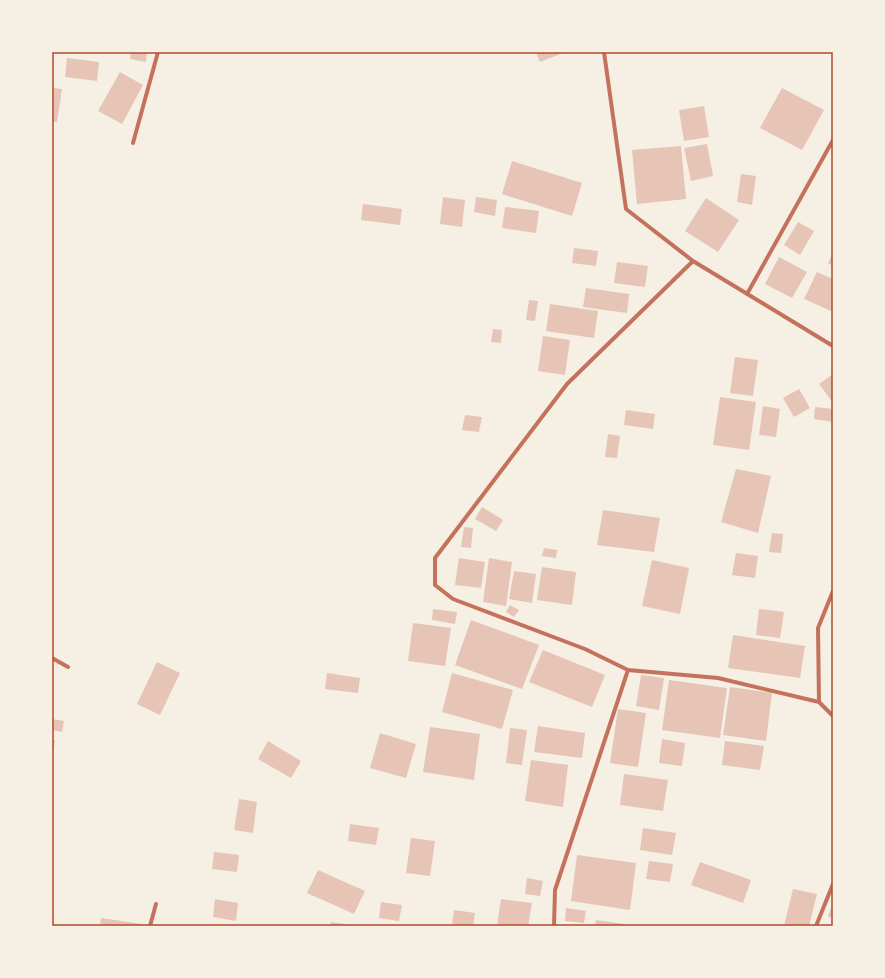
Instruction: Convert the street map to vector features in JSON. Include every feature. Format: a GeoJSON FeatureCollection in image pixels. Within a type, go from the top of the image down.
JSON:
{"type":"FeatureCollection","features":[{"type":"Feature","properties":{"kind":"street"},"geometry":{"type":"LineString","coordinates":[[133,143],[158,52]]}},
{"type":"Feature","properties":{"kind":"street"},"geometry":{"type":"LineString","coordinates":[[604,52],[626,209],[693,261],[833,346]]}},
{"type":"Feature","properties":{"kind":"street"},"geometry":{"type":"LineString","coordinates":[[747,294],[833,140]]}},
{"type":"Feature","properties":{"kind":"street"},"geometry":{"type":"LineString","coordinates":[[693,261],[567,384],[435,558],[436,585],[453,599],[586,649],[628,670],[718,678],[819,702],[833,716]]}},
{"type":"Feature","properties":{"kind":"street"},"geometry":{"type":"LineString","coordinates":[[819,702],[818,628],[833,591]]}},
{"type":"Feature","properties":{"kind":"street"},"geometry":{"type":"LineString","coordinates":[[52,658],[68,667]]}},
{"type":"Feature","properties":{"kind":"street"},"geometry":{"type":"LineString","coordinates":[[554,926],[555,890],[628,670]]}},
{"type":"Feature","properties":{"kind":"street"},"geometry":{"type":"LineString","coordinates":[[816,926],[833,884]]}},
{"type":"Feature","properties":{"kind":"street"},"geometry":{"type":"LineString","coordinates":[[150,926],[156,904]]}},
{"type":"Feature","properties":{"kind":"building"},"geometry":{"type":"Polygon","coordinates":[[[131,52],[147,52],[146,62],[130,59],[131,52]]]}},
{"type":"Feature","properties":{"kind":"building"},"geometry":{"type":"Polygon","coordinates":[[[536,52],[562,52],[563,53],[540,62],[536,52]]]}},
{"type":"Feature","properties":{"kind":"building"},"geometry":{"type":"Polygon","coordinates":[[[67,58],[99,62],[97,81],[65,77],[67,58]]]}},
{"type":"Feature","properties":{"kind":"building"},"geometry":{"type":"Polygon","coordinates":[[[120,72],[143,85],[122,124],[98,111],[120,72]]]}},
{"type":"Feature","properties":{"kind":"building"},"geometry":{"type":"Polygon","coordinates":[[[52,88],[62,89],[57,122],[52,122],[52,88]]]}},
{"type":"Feature","properties":{"kind":"building"},"geometry":{"type":"Polygon","coordinates":[[[782,88],[824,110],[802,150],[760,128],[782,88]]]}},
{"type":"Feature","properties":{"kind":"building"},"geometry":{"type":"Polygon","coordinates":[[[704,106],[709,137],[684,141],[679,110],[704,106]]]}},
{"type":"Feature","properties":{"kind":"building"},"geometry":{"type":"Polygon","coordinates":[[[707,144],[713,176],[691,181],[684,148],[707,144]]]}},
{"type":"Feature","properties":{"kind":"building"},"geometry":{"type":"Polygon","coordinates":[[[681,146],[686,199],[637,204],[632,150],[681,146]]]}},
{"type":"Feature","properties":{"kind":"building"},"geometry":{"type":"Polygon","coordinates":[[[512,161],[582,183],[572,216],[502,194],[512,161]]]}},
{"type":"Feature","properties":{"kind":"building"},"geometry":{"type":"Polygon","coordinates":[[[741,174],[756,176],[752,205],[737,202],[741,174]]]}},
{"type":"Feature","properties":{"kind":"building"},"geometry":{"type":"Polygon","coordinates":[[[443,197],[465,200],[462,227],[440,224],[443,197]]]}},
{"type":"Feature","properties":{"kind":"building"},"geometry":{"type":"Polygon","coordinates":[[[476,197],[497,200],[495,216],[474,212],[476,197]]]}},
{"type":"Feature","properties":{"kind":"building"},"geometry":{"type":"Polygon","coordinates":[[[706,198],[739,220],[718,252],[685,231],[706,198]]]}},
{"type":"Feature","properties":{"kind":"building"},"geometry":{"type":"Polygon","coordinates":[[[363,204],[402,209],[400,225],[361,220],[363,204]]]}},
{"type":"Feature","properties":{"kind":"building"},"geometry":{"type":"Polygon","coordinates":[[[505,207],[539,211],[536,233],[502,228],[505,207]]]}},
{"type":"Feature","properties":{"kind":"building"},"geometry":{"type":"Polygon","coordinates":[[[798,222],[814,231],[800,255],[784,245],[798,222]]]}},
{"type":"Feature","properties":{"kind":"building"},"geometry":{"type":"Polygon","coordinates":[[[574,248],[598,251],[596,266],[572,263],[574,248]]]}},
{"type":"Feature","properties":{"kind":"building"},"geometry":{"type":"Polygon","coordinates":[[[833,253],[833,266],[828,263],[833,253]]]}},
{"type":"Feature","properties":{"kind":"building"},"geometry":{"type":"Polygon","coordinates":[[[779,257],[807,272],[792,298],[765,284],[779,257]]]}},
{"type":"Feature","properties":{"kind":"building"},"geometry":{"type":"Polygon","coordinates":[[[617,262],[648,266],[645,287],[614,283],[617,262]]]}},
{"type":"Feature","properties":{"kind":"building"},"geometry":{"type":"Polygon","coordinates":[[[817,272],[833,279],[833,308],[831,311],[804,299],[817,272]]]}},
{"type":"Feature","properties":{"kind":"building"},"geometry":{"type":"Polygon","coordinates":[[[586,288],[629,294],[627,313],[583,307],[586,288]]]}},
{"type":"Feature","properties":{"kind":"building"},"geometry":{"type":"Polygon","coordinates":[[[529,300],[538,301],[535,321],[526,320],[529,300]]]}},
{"type":"Feature","properties":{"kind":"building"},"geometry":{"type":"Polygon","coordinates":[[[550,304],[598,311],[594,338],[546,331],[550,304]]]}},
{"type":"Feature","properties":{"kind":"building"},"geometry":{"type":"Polygon","coordinates":[[[493,329],[502,330],[501,343],[491,342],[493,329]]]}},
{"type":"Feature","properties":{"kind":"building"},"geometry":{"type":"Polygon","coordinates":[[[543,336],[570,340],[565,375],[538,371],[543,336]]]}},
{"type":"Feature","properties":{"kind":"building"},"geometry":{"type":"Polygon","coordinates":[[[735,357],[758,360],[753,396],[730,393],[735,357]]]}},
{"type":"Feature","properties":{"kind":"building"},"geometry":{"type":"Polygon","coordinates":[[[833,374],[833,403],[819,384],[833,374]]]}},
{"type":"Feature","properties":{"kind":"building"},"geometry":{"type":"Polygon","coordinates":[[[799,389],[810,408],[794,417],[783,398],[799,389]]]}},
{"type":"Feature","properties":{"kind":"building"},"geometry":{"type":"Polygon","coordinates":[[[720,397],[756,402],[749,450],[713,445],[720,397]]]}},
{"type":"Feature","properties":{"kind":"building"},"geometry":{"type":"Polygon","coordinates":[[[763,406],[780,409],[776,437],[759,435],[763,406]]]}},
{"type":"Feature","properties":{"kind":"building"},"geometry":{"type":"Polygon","coordinates":[[[815,407],[833,409],[833,422],[814,419],[815,407]]]}},
{"type":"Feature","properties":{"kind":"building"},"geometry":{"type":"Polygon","coordinates":[[[626,410],[655,414],[653,429],[624,425],[626,410]]]}},
{"type":"Feature","properties":{"kind":"building"},"geometry":{"type":"Polygon","coordinates":[[[465,415],[482,417],[479,432],[462,430],[465,415]]]}},
{"type":"Feature","properties":{"kind":"building"},"geometry":{"type":"Polygon","coordinates":[[[608,434],[620,436],[617,458],[605,457],[608,434]]]}},
{"type":"Feature","properties":{"kind":"building"},"geometry":{"type":"Polygon","coordinates":[[[736,469],[771,476],[758,533],[721,522],[736,469]]]}},
{"type":"Feature","properties":{"kind":"building"},"geometry":{"type":"Polygon","coordinates":[[[482,507],[503,520],[496,531],[475,519],[482,507]]]}},
{"type":"Feature","properties":{"kind":"building"},"geometry":{"type":"Polygon","coordinates":[[[603,510],[660,518],[654,552],[597,545],[603,510]]]}},
{"type":"Feature","properties":{"kind":"building"},"geometry":{"type":"Polygon","coordinates":[[[464,527],[473,528],[471,548],[461,547],[464,527]]]}},
{"type":"Feature","properties":{"kind":"building"},"geometry":{"type":"Polygon","coordinates":[[[772,533],[783,534],[781,553],[769,552],[772,533]]]}},
{"type":"Feature","properties":{"kind":"building"},"geometry":{"type":"Polygon","coordinates":[[[544,548],[557,550],[556,558],[542,556],[544,548]]]}},
{"type":"Feature","properties":{"kind":"building"},"geometry":{"type":"Polygon","coordinates":[[[736,553],[758,556],[755,578],[732,575],[736,553]]]}},
{"type":"Feature","properties":{"kind":"building"},"geometry":{"type":"Polygon","coordinates":[[[459,558],[485,562],[481,588],[455,585],[459,558]]]}},
{"type":"Feature","properties":{"kind":"building"},"geometry":{"type":"Polygon","coordinates":[[[489,558],[512,562],[506,606],[483,602],[489,558]]]}},
{"type":"Feature","properties":{"kind":"building"},"geometry":{"type":"Polygon","coordinates":[[[652,560],[689,568],[680,614],[642,606],[652,560]]]}},
{"type":"Feature","properties":{"kind":"building"},"geometry":{"type":"Polygon","coordinates":[[[542,567],[576,572],[572,605],[537,600],[542,567]]]}},
{"type":"Feature","properties":{"kind":"building"},"geometry":{"type":"Polygon","coordinates":[[[514,571],[536,574],[532,603],[509,599],[514,571]]]}},
{"type":"Feature","properties":{"kind":"building"},"geometry":{"type":"Polygon","coordinates":[[[510,605],[519,610],[514,617],[506,612],[510,605]]]}},
{"type":"Feature","properties":{"kind":"building"},"geometry":{"type":"Polygon","coordinates":[[[433,609],[457,612],[455,624],[432,620],[433,609]]]}},
{"type":"Feature","properties":{"kind":"building"},"geometry":{"type":"Polygon","coordinates":[[[759,609],[784,612],[780,638],[756,635],[759,609]]]}},
{"type":"Feature","properties":{"kind":"building"},"geometry":{"type":"Polygon","coordinates":[[[471,620],[539,645],[522,689],[455,665],[471,620]]]}},
{"type":"Feature","properties":{"kind":"building"},"geometry":{"type":"Polygon","coordinates":[[[413,623],[451,628],[445,666],[408,661],[413,623]]]}},
{"type":"Feature","properties":{"kind":"building"},"geometry":{"type":"Polygon","coordinates":[[[733,635],[805,646],[800,678],[728,668],[733,635]]]}},
{"type":"Feature","properties":{"kind":"building"},"geometry":{"type":"Polygon","coordinates":[[[543,650],[605,675],[592,707],[529,682],[543,650]]]}},
{"type":"Feature","properties":{"kind":"building"},"geometry":{"type":"Polygon","coordinates":[[[157,662],[180,673],[160,715],[137,704],[157,662]]]}},
{"type":"Feature","properties":{"kind":"building"},"geometry":{"type":"Polygon","coordinates":[[[327,673],[360,678],[358,693],[325,689],[327,673]]]}},
{"type":"Feature","properties":{"kind":"building"},"geometry":{"type":"Polygon","coordinates":[[[452,673],[513,690],[502,729],[442,712],[452,673]]]}},
{"type":"Feature","properties":{"kind":"building"},"geometry":{"type":"Polygon","coordinates":[[[641,675],[664,678],[659,710],[636,706],[641,675]]]}},
{"type":"Feature","properties":{"kind":"building"},"geometry":{"type":"Polygon","coordinates":[[[669,680],[727,688],[720,738],[662,730],[669,680]]]}},
{"type":"Feature","properties":{"kind":"building"},"geometry":{"type":"Polygon","coordinates":[[[730,687],[772,693],[766,741],[723,735],[730,687]]]}},
{"type":"Feature","properties":{"kind":"building"},"geometry":{"type":"Polygon","coordinates":[[[618,709],[646,713],[638,767],[610,763],[618,709]]]}},
{"type":"Feature","properties":{"kind":"building"},"geometry":{"type":"Polygon","coordinates":[[[52,719],[64,721],[62,732],[52,730],[52,719]]]}},
{"type":"Feature","properties":{"kind":"building"},"geometry":{"type":"Polygon","coordinates":[[[538,726],[585,733],[582,758],[534,752],[538,726]]]}},
{"type":"Feature","properties":{"kind":"building"},"geometry":{"type":"Polygon","coordinates":[[[430,727],[480,734],[474,780],[423,772],[430,727]]]}},
{"type":"Feature","properties":{"kind":"building"},"geometry":{"type":"Polygon","coordinates":[[[510,728],[527,730],[522,765],[506,763],[510,728]]]}},
{"type":"Feature","properties":{"kind":"building"},"geometry":{"type":"Polygon","coordinates":[[[380,733],[416,744],[406,778],[370,768],[380,733]]]}},
{"type":"Feature","properties":{"kind":"building"},"geometry":{"type":"Polygon","coordinates":[[[52,739],[55,740],[53,754],[52,754],[52,739]]]}},
{"type":"Feature","properties":{"kind":"building"},"geometry":{"type":"Polygon","coordinates":[[[662,739],[685,743],[682,766],[659,763],[662,739]]]}},
{"type":"Feature","properties":{"kind":"building"},"geometry":{"type":"Polygon","coordinates":[[[268,741],[301,761],[291,778],[258,759],[268,741]]]}},
{"type":"Feature","properties":{"kind":"building"},"geometry":{"type":"Polygon","coordinates":[[[725,741],[764,746],[760,770],[722,765],[725,741]]]}},
{"type":"Feature","properties":{"kind":"building"},"geometry":{"type":"Polygon","coordinates":[[[531,760],[568,765],[563,807],[525,801],[531,760]]]}},
{"type":"Feature","properties":{"kind":"building"},"geometry":{"type":"Polygon","coordinates":[[[624,774],[668,780],[663,811],[620,805],[624,774]]]}},
{"type":"Feature","properties":{"kind":"building"},"geometry":{"type":"Polygon","coordinates":[[[239,799],[257,802],[253,833],[234,830],[239,799]]]}},
{"type":"Feature","properties":{"kind":"building"},"geometry":{"type":"Polygon","coordinates":[[[350,824],[379,828],[376,845],[348,841],[350,824]]]}},
{"type":"Feature","properties":{"kind":"building"},"geometry":{"type":"Polygon","coordinates":[[[643,828],[676,833],[672,855],[640,850],[643,828]]]}},
{"type":"Feature","properties":{"kind":"building"},"geometry":{"type":"Polygon","coordinates":[[[411,838],[435,841],[430,876],[406,873],[411,838]]]}},
{"type":"Feature","properties":{"kind":"building"},"geometry":{"type":"Polygon","coordinates":[[[214,852],[239,855],[237,872],[212,869],[214,852]]]}},
{"type":"Feature","properties":{"kind":"building"},"geometry":{"type":"Polygon","coordinates":[[[577,855],[636,863],[630,910],[571,901],[577,855]]]}},
{"type":"Feature","properties":{"kind":"building"},"geometry":{"type":"Polygon","coordinates":[[[649,861],[673,864],[670,882],[646,879],[649,861]]]}},
{"type":"Feature","properties":{"kind":"building"},"geometry":{"type":"Polygon","coordinates":[[[700,862],[751,880],[743,903],[691,885],[700,862]]]}},
{"type":"Feature","properties":{"kind":"building"},"geometry":{"type":"Polygon","coordinates":[[[318,870],[365,891],[354,914],[307,893],[318,870]]]}},
{"type":"Feature","properties":{"kind":"building"},"geometry":{"type":"Polygon","coordinates":[[[527,878],[543,881],[540,896],[525,894],[527,878]]]}},
{"type":"Feature","properties":{"kind":"building"},"geometry":{"type":"Polygon","coordinates":[[[793,889],[817,894],[809,926],[784,926],[793,889]]]}},
{"type":"Feature","properties":{"kind":"building"},"geometry":{"type":"Polygon","coordinates":[[[215,899],[238,903],[236,921],[213,917],[215,899]]]}},
{"type":"Feature","properties":{"kind":"building"},"geometry":{"type":"Polygon","coordinates":[[[501,899],[532,903],[528,926],[497,926],[501,899]]]}},
{"type":"Feature","properties":{"kind":"building"},"geometry":{"type":"Polygon","coordinates":[[[381,902],[402,905],[399,921],[379,918],[381,902]]]}},
{"type":"Feature","properties":{"kind":"building"},"geometry":{"type":"Polygon","coordinates":[[[833,903],[833,919],[828,916],[833,903]]]}},
{"type":"Feature","properties":{"kind":"building"},"geometry":{"type":"Polygon","coordinates":[[[566,908],[586,911],[584,923],[565,921],[566,908]]]}},
{"type":"Feature","properties":{"kind":"building"},"geometry":{"type":"Polygon","coordinates":[[[454,910],[475,913],[473,926],[452,926],[454,910]]]}},
{"type":"Feature","properties":{"kind":"building"},"geometry":{"type":"Polygon","coordinates":[[[101,918],[142,924],[141,926],[100,926],[101,918]]]}},
{"type":"Feature","properties":{"kind":"building"},"geometry":{"type":"Polygon","coordinates":[[[596,920],[624,924],[624,926],[595,926],[596,920]]]}},
{"type":"Feature","properties":{"kind":"building"},"geometry":{"type":"Polygon","coordinates":[[[331,922],[351,925],[351,926],[330,926],[331,922]]]}}]}
